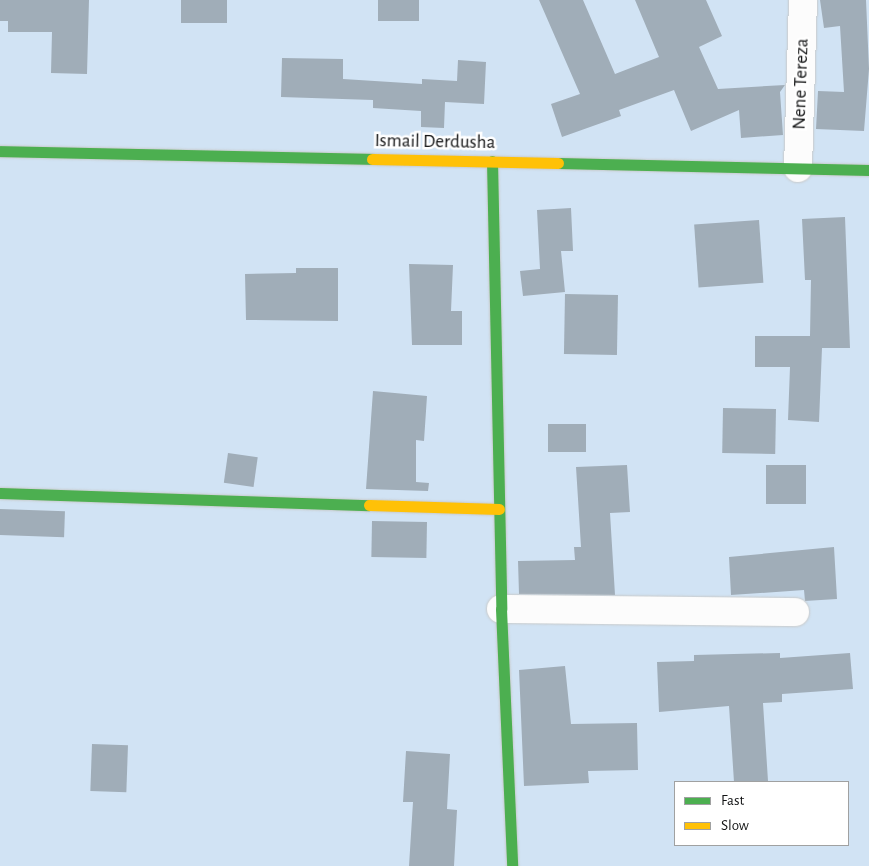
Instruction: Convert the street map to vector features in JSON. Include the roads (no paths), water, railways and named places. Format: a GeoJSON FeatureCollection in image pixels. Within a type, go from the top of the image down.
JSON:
{"type":"FeatureCollection","features":[{"type":"Feature","properties":{"kind":"street","name":"Nene Tereza"},"geometry":{"type":"LineString","coordinates":[[798,168],[803,0]]}},
{"type":"Feature","properties":{"kind":"street","name":"Ismail Derdusha"},"geometry":{"type":"LineString","coordinates":[[0,151],[869,170]]}},
{"type":"Feature","properties":{"kind":"street"},"geometry":{"type":"LineString","coordinates":[[492,161],[501,609],[512,866]]}},
{"type":"Feature","properties":{"kind":"street"},"geometry":{"type":"LineString","coordinates":[[0,493],[499,509]]}},
{"type":"Feature","properties":{"kind":"street"},"geometry":{"type":"LineString","coordinates":[[501,609],[795,612]]}}]}
